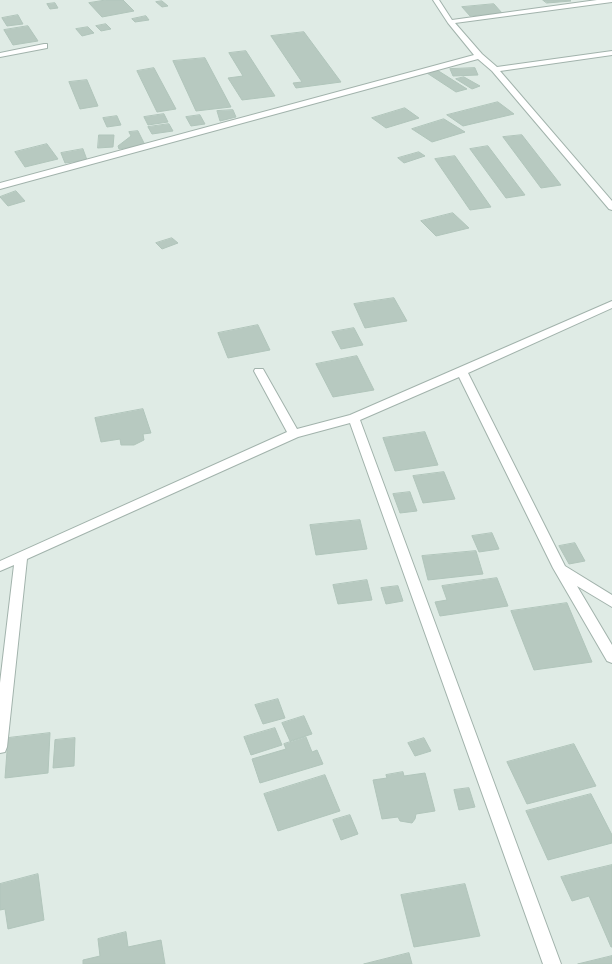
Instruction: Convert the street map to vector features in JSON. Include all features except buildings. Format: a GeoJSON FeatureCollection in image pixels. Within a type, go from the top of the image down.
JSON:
{"type":"FeatureCollection","features":[{"type":"Feature","properties":{"kind":"lane"},"geometry":{"type":"LineString","coordinates":[[436,0],[450,22],[479,56],[495,69],[612,207]]}},
{"type":"Feature","properties":{"kind":"lane"},"geometry":{"type":"LineString","coordinates":[[450,22],[612,0]]}},
{"type":"Feature","properties":{"kind":"lane"},"geometry":{"type":"LineString","coordinates":[[0,55],[44,46]]}},
{"type":"Feature","properties":{"kind":"lane"},"geometry":{"type":"LineString","coordinates":[[495,69],[612,53]]}},
{"type":"Feature","properties":{"kind":"lane"},"geometry":{"type":"LineString","coordinates":[[0,186],[479,56]]}},
{"type":"Feature","properties":{"kind":"lane"},"geometry":{"type":"LineString","coordinates":[[0,566],[294,434],[354,418],[462,372],[612,304]]}},
{"type":"Feature","properties":{"kind":"lane"},"geometry":{"type":"LineString","coordinates":[[259,371],[294,434]]}},
{"type":"Feature","properties":{"kind":"lane"},"geometry":{"type":"LineString","coordinates":[[462,372],[559,568],[612,657]]}},
{"type":"Feature","properties":{"kind":"lane"},"geometry":{"type":"LineString","coordinates":[[354,418],[407,567],[506,832],[552,964]]}},
{"type":"Feature","properties":{"kind":"lane"},"geometry":{"type":"LineString","coordinates":[[0,748],[21,557]]}},
{"type":"Feature","properties":{"kind":"lane"},"geometry":{"type":"LineString","coordinates":[[559,568],[612,602]]}}]}
